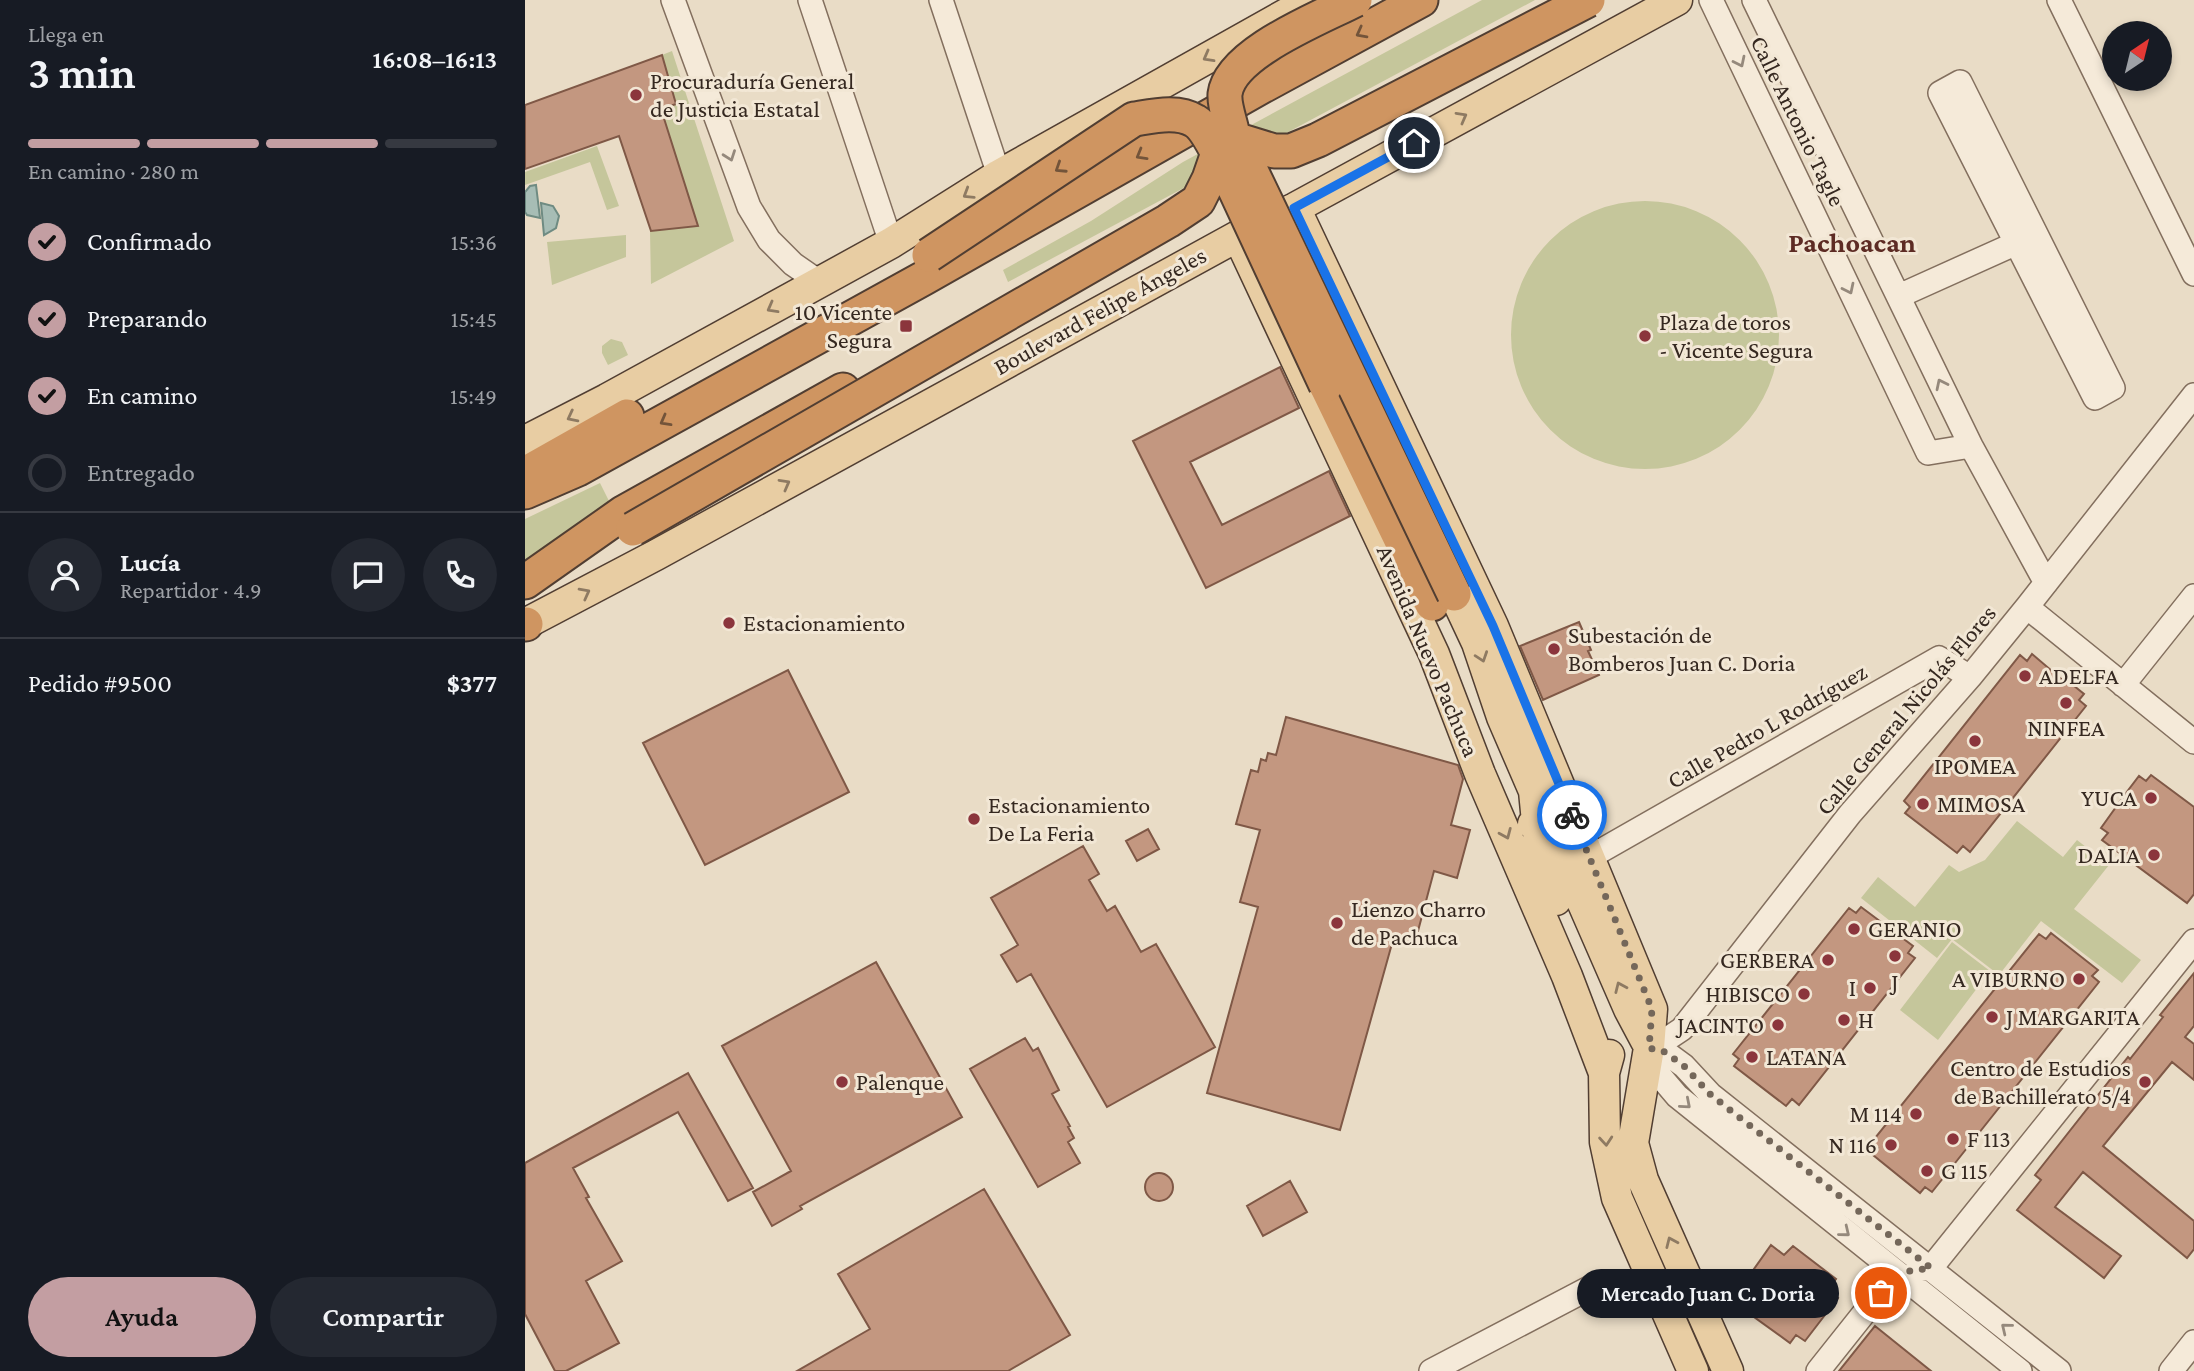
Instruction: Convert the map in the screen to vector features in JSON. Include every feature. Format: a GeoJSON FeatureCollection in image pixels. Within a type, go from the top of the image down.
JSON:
{"type":"FeatureCollection","features":[{"type":"Feature","properties":{"kind":"highway"},"geometry":{"type":"LineString","coordinates":[[538,573],[601,547],[633,529],[1168,221],[1198,201],[1228,146],[1233,131],[1225,94],[1234,71],[1261,48],[1355,0]]}},
{"type":"Feature","properties":{"kind":"highway"},"geometry":{"type":"LineString","coordinates":[[525,492],[590,462],[1421,0]]}},
{"type":"Feature","properties":{"kind":"highway"},"geometry":{"type":"LineString","coordinates":[[538,573],[623,513],[1231,173],[1561,0]]}},
{"type":"Feature","properties":{"kind":"highway"},"geometry":{"type":"LineString","coordinates":[[525,473],[929,255],[1135,119],[1169,113],[1195,121],[1209,138],[1228,146],[1291,151],[1318,140],[1588,0]]}},
{"type":"Feature","properties":{"kind":"highway"},"geometry":{"type":"LineString","coordinates":[[1228,146],[1326,385],[1443,599]]}},
{"type":"Feature","properties":{"kind":"main road"},"geometry":{"type":"LineString","coordinates":[[525,441],[891,243],[999,175],[1311,0]]}},
{"type":"Feature","properties":{"kind":"main road","name":"Boulevard Felipe Ángeles"},"geometry":{"type":"LineString","coordinates":[[525,624],[1677,0]]}},
{"type":"Feature","properties":{"kind":"main road"},"geometry":{"type":"LineString","coordinates":[[1294,208],[1493,626],[1652,1009],[1649,1048],[1633,1143],[1643,1180],[1728,1371]]}},
{"type":"Feature","properties":{"kind":"main road","name":"Avenida Nuevo Pachuca"},"geometry":{"type":"LineString","coordinates":[[1238,236],[1434,653],[1480,774],[1567,976],[1604,1073]]}},
{"type":"Feature","properties":{"kind":"main road"},"geometry":{"type":"LineString","coordinates":[[1257,276],[1281,253],[1313,248]]}},
{"type":"Feature","properties":{"kind":"main road"},"geometry":{"type":"LineString","coordinates":[[1443,599],[1477,643],[1502,717],[1534,792],[1541,863],[1609,1034],[1610,1052],[1604,1073],[1605,1142],[1617,1198],[1689,1369]]}},
{"type":"Feature","properties":{"kind":"main road"},"geometry":{"type":"LineString","coordinates":[[1537,828],[1560,851],[1629,1009],[1649,1048]]}},
{"type":"Feature","properties":{"kind":"main road"},"geometry":{"type":"LineString","coordinates":[[1604,1073],[1649,1048]]}},
{"type":"Feature","properties":{"kind":"street"},"geometry":{"type":"LineString","coordinates":[[673,0],[749,207],[769,240],[793,264],[819,282]]}},
{"type":"Feature","properties":{"kind":"street"},"geometry":{"type":"LineString","coordinates":[[810,0],[891,243]]}},
{"type":"Feature","properties":{"kind":"street"},"geometry":{"type":"LineString","coordinates":[[941,0],[999,175]]}},
{"type":"Feature","properties":{"kind":"street","name":"Calle Antonio Tagle"},"geometry":{"type":"LineString","coordinates":[[1711,0],[1928,453],[1971,446]]}},
{"type":"Feature","properties":{"kind":"street","name":"Calle Antonio Tagle"},"geometry":{"type":"LineString","coordinates":[[1754,0],[1971,446],[2046,583]]}},
{"type":"Feature","properties":{"kind":"street"},"geometry":{"type":"LineString","coordinates":[[2059,0],[2194,274]]}},
{"type":"Feature","properties":{"kind":"street"},"geometry":{"type":"LineString","coordinates":[[1976,139],[2027,239],[2113,388],[2095,398],[2027,239]]}},
{"type":"Feature","properties":{"kind":"street"},"geometry":{"type":"LineString","coordinates":[[1899,296],[2027,239]]}},
{"type":"Feature","properties":{"kind":"street","name":"Calle General Nicolás Flores"},"geometry":{"type":"LineString","coordinates":[[1649,1048],[1682,1029],[1850,814],[1970,677],[2194,395]]}},
{"type":"Feature","properties":{"kind":"street"},"geometry":{"type":"LineString","coordinates":[[2123,684],[2194,596]]}},
{"type":"Feature","properties":{"kind":"street"},"geometry":{"type":"LineString","coordinates":[[2027,607],[2194,742]]}},
{"type":"Feature","properties":{"kind":"street","name":"Calle Pedro L Rodríguez"},"geometry":{"type":"LineString","coordinates":[[1590,857],[1939,658],[1970,677]]}},
{"type":"Feature","properties":{"kind":"street"},"geometry":{"type":"LineString","coordinates":[[1818,1371],[1896,1273],[1931,1268],[2194,941]]}},
{"type":"Feature","properties":{"kind":"street"},"geometry":{"type":"LineString","coordinates":[[1649,1048],[1665,1052],[1675,1059],[1711,1095],[2059,1371]]}},
{"type":"Feature","properties":{"kind":"street"},"geometry":{"type":"LineString","coordinates":[[1649,1048],[1660,1076],[1677,1096],[1896,1273],[2004,1366]]}},
{"type":"Feature","properties":{"kind":"street"},"geometry":{"type":"LineString","coordinates":[[1431,1371],[1456,1365],[1595,1285]]}},
{"type":"Feature","properties":{"kind":"street"},"geometry":{"type":"LineString","coordinates":[[2171,1371],[2194,1342]]}},
{"type":"Feature","properties":{"kind":"green space"},"geometry":{"type":"Polygon","coordinates":[[[1482,0],[1535,0],[1008,282],[1003,270],[1091,221],[1183,162],[1482,0]]]}},
{"type":"Feature","properties":{"kind":"green space"},"geometry":{"type":"Polygon","coordinates":[[[672,51],[734,241],[651,284],[650,231],[698,226],[661,109],[676,104],[662,55],[672,51]]]}},
{"type":"Feature","properties":{"kind":"green space"},"geometry":{"type":"Polygon","coordinates":[[[597,146],[619,206],[607,210],[590,162],[525,185],[525,172],[597,146]]]}},
{"type":"Feature","properties":{"kind":"green space","name":"Plaza de toros - Vicente Segura"},"geometry":{"type":"Polygon","coordinates":[[[1645,201],[1696,211],[1740,240],[1769,284],[1779,335],[1769,386],[1740,430],[1696,459],[1645,469],[1594,459],[1550,430],[1521,386],[1511,335],[1521,284],[1550,240],[1594,211],[1645,201]]]}},
{"type":"Feature","properties":{"kind":"green space"},"geometry":{"type":"Polygon","coordinates":[[[626,235],[626,257],[552,285],[547,242],[626,235]]]}},
{"type":"Feature","properties":{"kind":"green space"},"geometry":{"type":"Polygon","coordinates":[[[611,339],[622,342],[628,355],[608,365],[602,353],[602,346],[611,339]]]}},
{"type":"Feature","properties":{"kind":"green space"},"geometry":{"type":"Polygon","coordinates":[[[600,483],[610,503],[525,561],[525,519],[600,483]]]}},
{"type":"Feature","properties":{"kind":"green space"},"geometry":{"type":"Polygon","coordinates":[[[2017,821],[2063,857],[2077,840],[2109,865],[2074,909],[2141,960],[2122,983],[2041,921],[1999,975],[1952,939],[1937,958],[1861,898],[1878,877],[1915,907],[1949,865],[1959,872],[1985,860],[2017,821]]]}},
{"type":"Feature","properties":{"kind":"green space"},"geometry":{"type":"Polygon","coordinates":[[[1952,942],[1990,971],[1938,1040],[1900,1010],[1952,942]]]}},
{"type":"Feature","properties":{"kind":"water"},"geometry":{"type":"Polygon","coordinates":[[[536,185],[540,218],[525,212],[525,192],[530,186],[536,185]]]}},
{"type":"Feature","properties":{"kind":"water"},"geometry":{"type":"Polygon","coordinates":[[[541,203],[553,206],[559,216],[556,228],[544,235],[541,203]]]}},
{"type":"Feature","properties":{"kind":"building"},"geometry":{"type":"Polygon","coordinates":[[[662,55],[676,104],[661,109],[698,226],[651,231],[619,136],[525,169],[525,105],[662,55]]]}},
{"type":"Feature","properties":{"kind":"building"},"geometry":{"type":"Polygon","coordinates":[[[1280,367],[1299,408],[1190,462],[1222,525],[1329,471],[1350,516],[1206,588],[1133,441],[1280,367]]]}},
{"type":"Feature","properties":{"kind":"building"},"geometry":{"type":"Polygon","coordinates":[[[1579,622],[1599,675],[1543,700],[1520,646],[1579,622]]]}},
{"type":"Feature","properties":{"kind":"building"},"geometry":{"type":"Polygon","coordinates":[[[2032,654],[2066,683],[2068,681],[2084,694],[2079,700],[2086,706],[1970,852],[1963,846],[1957,853],[1905,813],[1910,807],[1904,801],[2020,655],[2027,661],[2032,654]]]}},
{"type":"Feature","properties":{"kind":"building"},"geometry":{"type":"Polygon","coordinates":[[[788,670],[849,792],[705,865],[643,743],[788,670]]]}},
{"type":"Feature","properties":{"kind":"building","name":"Lienzo Charro de Pachuca"},"geometry":{"type":"Polygon","coordinates":[[[1286,717],[1458,765],[1463,779],[1451,825],[1470,830],[1457,878],[1434,871],[1414,946],[1393,940],[1340,1130],[1207,1093],[1258,907],[1240,902],[1260,830],[1236,824],[1251,770],[1258,772],[1261,759],[1266,761],[1268,753],[1276,755],[1286,717]]]}},
{"type":"Feature","properties":{"kind":"building"},"geometry":{"type":"Polygon","coordinates":[[[2151,775],[2194,807],[2194,894],[2187,903],[2102,840],[2108,833],[2101,828],[2126,793],[2139,776],[2146,781],[2151,775]]]}},
{"type":"Feature","properties":{"kind":"building"},"geometry":{"type":"Polygon","coordinates":[[[1148,829],[1159,849],[1137,861],[1126,841],[1148,829]]]}},
{"type":"Feature","properties":{"kind":"building"},"geometry":{"type":"Polygon","coordinates":[[[1083,846],[1099,874],[1089,880],[1107,911],[1115,906],[1141,952],[1156,944],[1215,1047],[1107,1107],[1031,974],[1017,982],[1001,955],[1018,945],[991,898],[1083,846]]]}},
{"type":"Feature","properties":{"kind":"building"},"geometry":{"type":"Polygon","coordinates":[[[1861,907],[1913,946],[1908,953],[1915,958],[1799,1105],[1792,1099],[1786,1106],[1734,1066],[1739,1059],[1733,1054],[1849,908],[1856,913],[1861,907]]]}},
{"type":"Feature","properties":{"kind":"building"},"geometry":{"type":"Polygon","coordinates":[[[2051,933],[2098,970],[2092,976],[2099,982],[1932,1192],[1925,1187],[1920,1193],[1873,1155],[1878,1148],[1871,1143],[2039,934],[2046,939],[2051,933]]]}},
{"type":"Feature","properties":{"kind":"building","name":"Palenque"},"geometry":{"type":"Polygon","coordinates":[[[876,962],[962,1117],[800,1206],[802,1209],[772,1226],[753,1192],[791,1171],[722,1046],[876,962]]]}},
{"type":"Feature","properties":{"kind":"building"},"geometry":{"type":"Polygon","coordinates":[[[2194,973],[2194,1026],[2185,1037],[2194,1044],[2194,1080],[2172,1062],[2103,1146],[2194,1221],[2194,1249],[2187,1258],[2083,1172],[2055,1207],[2121,1256],[2104,1278],[2017,1210],[2041,1180],[2035,1175],[2128,1057],[2130,1059],[2163,1017],[2160,1015],[2194,973]]]}},
{"type":"Feature","properties":{"kind":"building"},"geometry":{"type":"Polygon","coordinates":[[[1025,1038],[1033,1051],[1038,1048],[1059,1090],[1052,1094],[1070,1126],[1068,1127],[1074,1138],[1068,1142],[1080,1163],[1038,1187],[970,1069],[1025,1038]]]}},
{"type":"Feature","properties":{"kind":"building"},"geometry":{"type":"Polygon","coordinates":[[[688,1073],[753,1188],[728,1201],[678,1112],[573,1168],[589,1197],[586,1198],[622,1261],[586,1281],[619,1343],[566,1371],[555,1371],[525,1314],[525,1163],[688,1073]]]}},
{"type":"Feature","properties":{"kind":"building"},"geometry":{"type":"Polygon","coordinates":[[[1159,1173],[1169,1177],[1173,1187],[1169,1197],[1159,1201],[1149,1197],[1145,1187],[1149,1177],[1159,1173]]]}},
{"type":"Feature","properties":{"kind":"building"},"geometry":{"type":"Polygon","coordinates":[[[1290,1181],[1307,1212],[1263,1236],[1247,1206],[1290,1181]]]}},
{"type":"Feature","properties":{"kind":"building"},"geometry":{"type":"Polygon","coordinates":[[[984,1189],[1070,1335],[1008,1371],[797,1371],[870,1329],[838,1274],[984,1189]]]}},
{"type":"Feature","properties":{"kind":"building"},"geometry":{"type":"Polygon","coordinates":[[[1771,1245],[1784,1255],[1793,1246],[1836,1279],[1828,1290],[1838,1298],[1805,1341],[1796,1335],[1790,1343],[1736,1304],[1742,1297],[1734,1292],[1771,1245]]]}},
{"type":"Feature","properties":{"kind":"building"},"geometry":{"type":"Polygon","coordinates":[[[1875,1326],[1931,1371],[1839,1371],[1875,1326]]]}},
{"type":"Feature","properties":{"kind":"way so far"},"geometry":{"type":"LineString","coordinates":[[1572,815],[1652,1009],[1649,1048],[1665,1052],[1684,1066],[1711,1095],[1931,1268],[1896,1273],[1881,1293]]}},
{"type":"Feature","properties":{"kind":"place","name":"Procuraduría General de Justicia Estatal"},"geometry":{"type":"Point","coordinates":[636,95]}},
{"type":"Feature","properties":{"kind":"place","name":"10 Vicente Segura"},"geometry":{"type":"Point","coordinates":[906,326]}},
{"type":"Feature","properties":{"kind":"place","name":"Plaza de toros - Vicente Segura"},"geometry":{"type":"Point","coordinates":[1645,336]}},
{"type":"Feature","properties":{"kind":"place","name":"Estacionamiento"},"geometry":{"type":"Point","coordinates":[729,623]}},
{"type":"Feature","properties":{"kind":"place","name":"Subestación de Bomberos Juan C. Doria"},"geometry":{"type":"Point","coordinates":[1554,649]}},
{"type":"Feature","properties":{"kind":"place","name":"ADELFA"},"geometry":{"type":"Point","coordinates":[2025,676]}},
{"type":"Feature","properties":{"kind":"place","name":"NINFEA"},"geometry":{"type":"Point","coordinates":[2066,703]}},
{"type":"Feature","properties":{"kind":"place","name":"IPOMEA"},"geometry":{"type":"Point","coordinates":[1975,741]}},
{"type":"Feature","properties":{"kind":"place","name":"YUCA"},"geometry":{"type":"Point","coordinates":[2151,798]}},
{"type":"Feature","properties":{"kind":"place","name":"MIMOSA"},"geometry":{"type":"Point","coordinates":[1923,804]}},
{"type":"Feature","properties":{"kind":"place","name":"Estacionamiento De La Feria"},"geometry":{"type":"Point","coordinates":[974,819]}},
{"type":"Feature","properties":{"kind":"place","name":"DALIA"},"geometry":{"type":"Point","coordinates":[2154,855]}},
{"type":"Feature","properties":{"kind":"place","name":"Lienzo Charro de Pachuca"},"geometry":{"type":"Point","coordinates":[1337,923]}},
{"type":"Feature","properties":{"kind":"place","name":"GERANIO"},"geometry":{"type":"Point","coordinates":[1854,929]}},
{"type":"Feature","properties":{"kind":"place","name":"J"},"geometry":{"type":"Point","coordinates":[1895,956]}},
{"type":"Feature","properties":{"kind":"place","name":"GERBERA"},"geometry":{"type":"Point","coordinates":[1828,960]}},
{"type":"Feature","properties":{"kind":"place","name":"A VIBURNO"},"geometry":{"type":"Point","coordinates":[2079,979]}},
{"type":"Feature","properties":{"kind":"place","name":"I"},"geometry":{"type":"Point","coordinates":[1870,988]}},
{"type":"Feature","properties":{"kind":"place","name":"HIBISCO"},"geometry":{"type":"Point","coordinates":[1804,994]}},
{"type":"Feature","properties":{"kind":"place","name":"J MARGARITA"},"geometry":{"type":"Point","coordinates":[1992,1017]}},
{"type":"Feature","properties":{"kind":"place","name":"H"},"geometry":{"type":"Point","coordinates":[1844,1020]}},
{"type":"Feature","properties":{"kind":"place","name":"JACINTO"},"geometry":{"type":"Point","coordinates":[1778,1025]}},
{"type":"Feature","properties":{"kind":"place","name":"LATANA"},"geometry":{"type":"Point","coordinates":[1752,1057]}},
{"type":"Feature","properties":{"kind":"place","name":"Palenque"},"geometry":{"type":"Point","coordinates":[842,1082]}},
{"type":"Feature","properties":{"kind":"place","name":"Centro de Estudios de Bachillerato 5/4"},"geometry":{"type":"Point","coordinates":[2145,1082]}},
{"type":"Feature","properties":{"kind":"place","name":"M 114"},"geometry":{"type":"Point","coordinates":[1916,1114]}},
{"type":"Feature","properties":{"kind":"place","name":"F 113"},"geometry":{"type":"Point","coordinates":[1953,1139]}},
{"type":"Feature","properties":{"kind":"place","name":"N 116"},"geometry":{"type":"Point","coordinates":[1891,1145]}},
{"type":"Feature","properties":{"kind":"place","name":"G 115"},"geometry":{"type":"Point","coordinates":[1927,1171]}},
{"type":"Feature","properties":{"kind":"place","name":"Mercado Juan C. Doria"},"geometry":{"type":"Point","coordinates":[1881,1293]}},
{"type":"Feature","properties":{"kind":"district","name":"Pachoacan"},"geometry":{"type":"Point","coordinates":[1852,242]}},
{"type":"Feature","properties":{"kind":"route"},"geometry":{"type":"LineString","coordinates":[[1414,143],[1294,208],[1493,626],[1572,815]]}}]}
